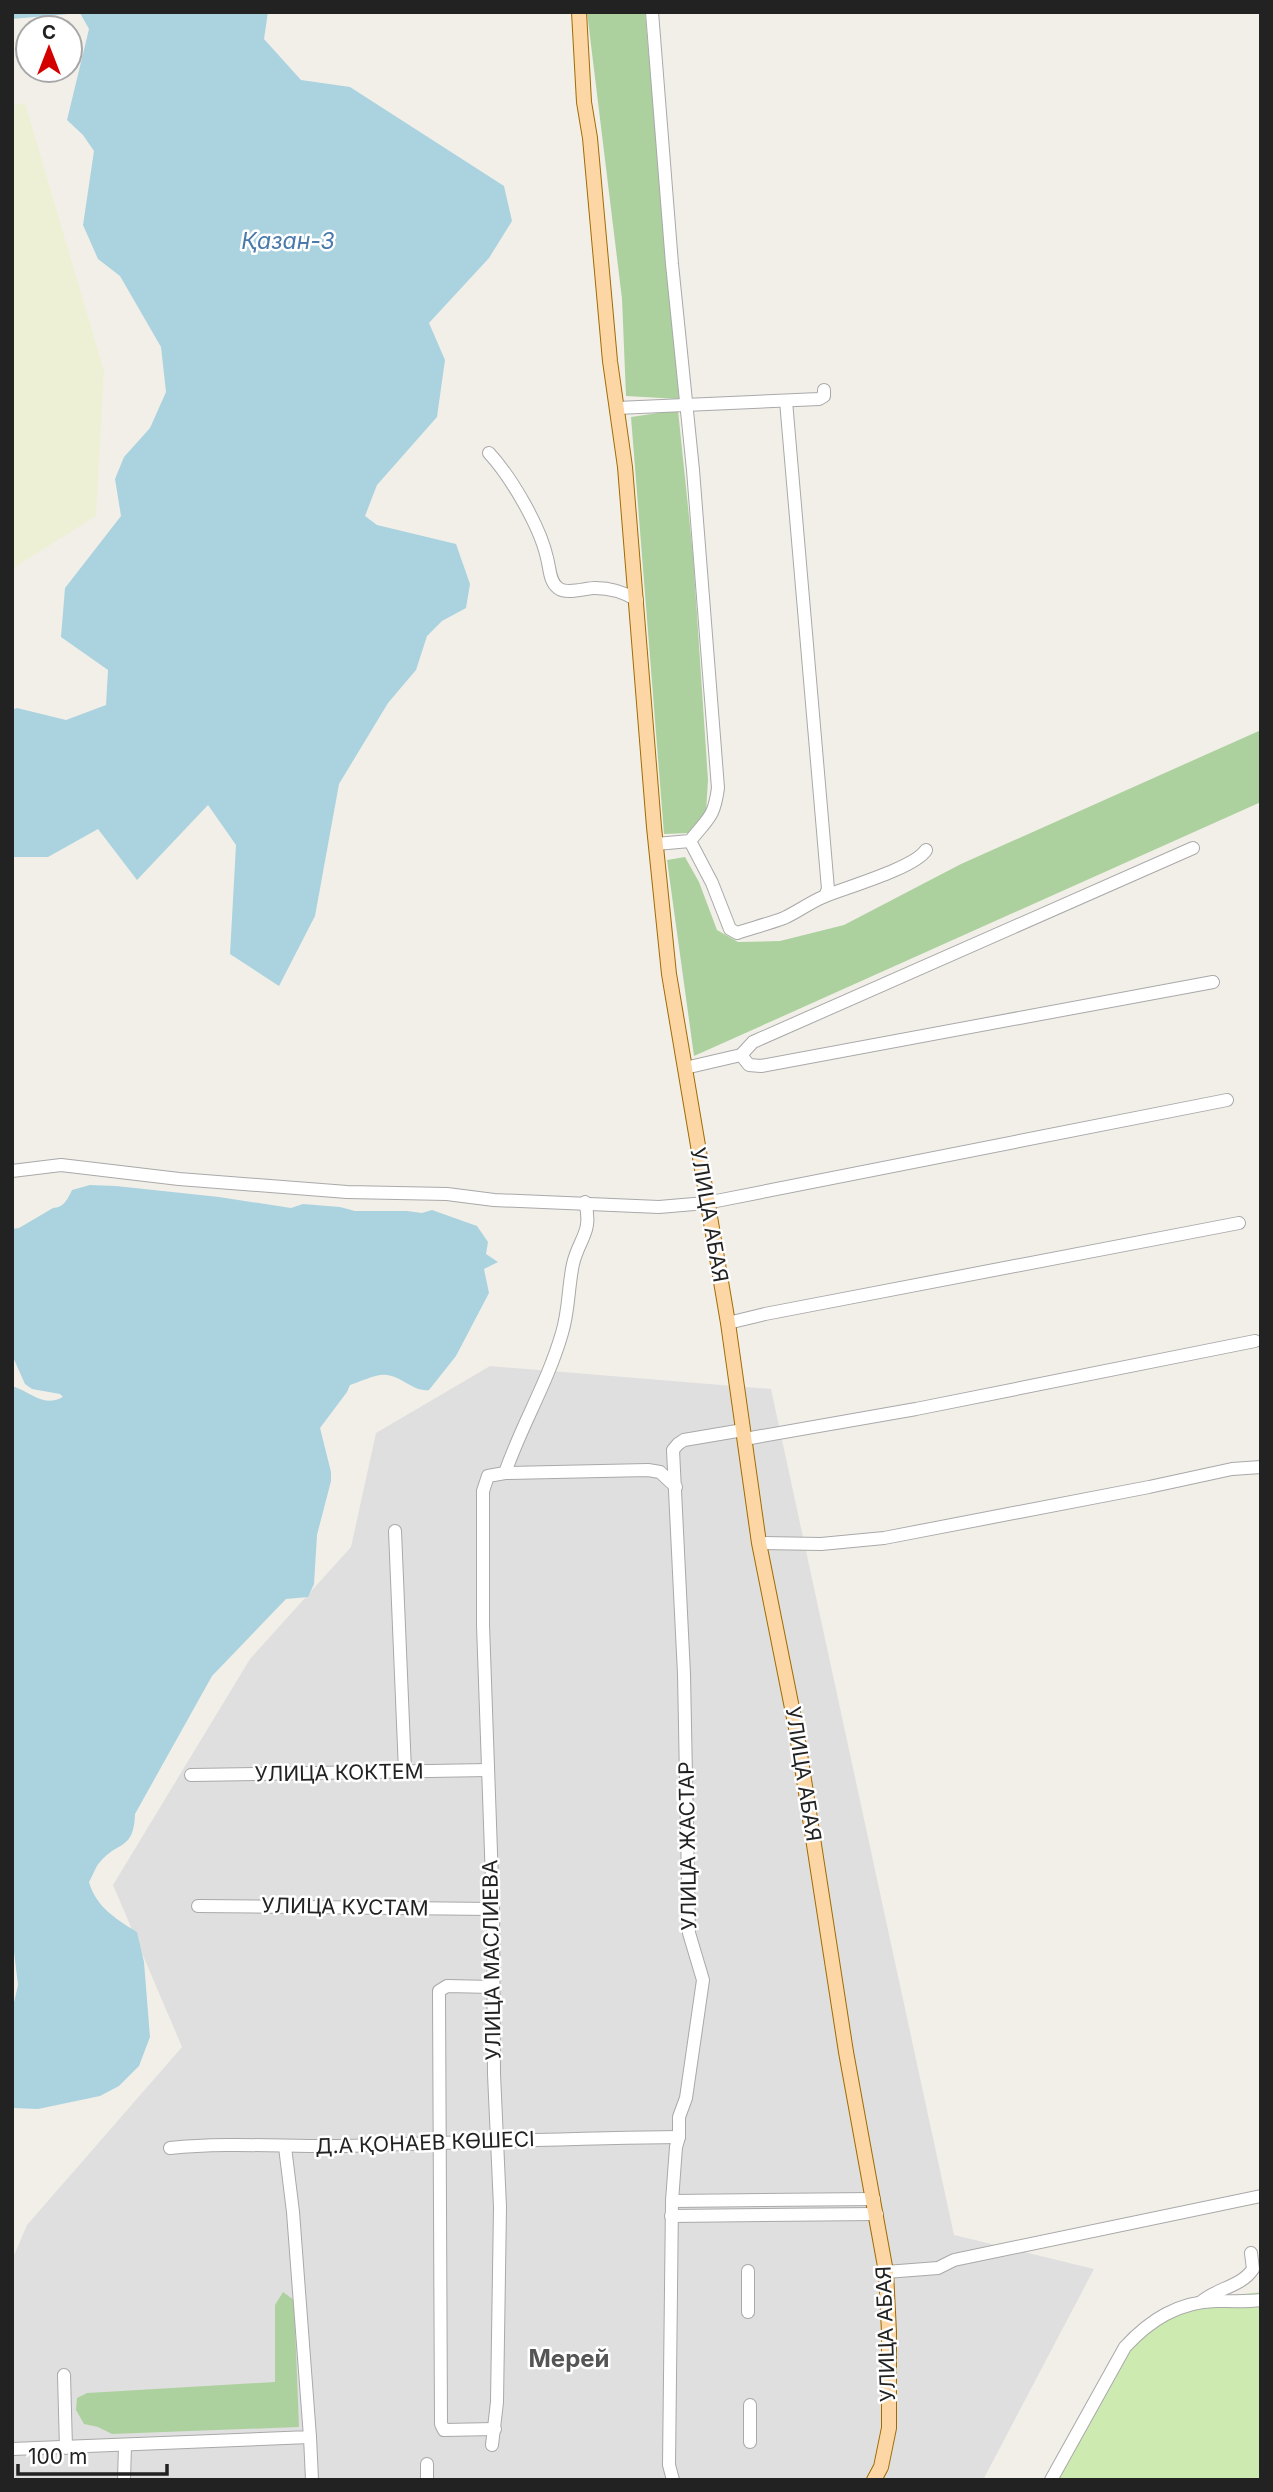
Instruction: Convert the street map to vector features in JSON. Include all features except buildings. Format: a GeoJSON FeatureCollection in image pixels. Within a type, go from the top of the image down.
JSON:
{"type":"FeatureCollection","features":[{"type":"Feature","properties":{"kind":"main road","name":"УЛИЦА АБАЯ"},"geometry":{"type":"LineString","coordinates":[[579,12],[584,102],[625,467],[669,974],[728,1323],[759,1543],[796,1728],[846,2052],[886,2272],[889,2428],[881,2467],[874,2480]]}},
{"type":"Feature","properties":{"kind":"street"},"geometry":{"type":"LineString","coordinates":[[652,12],[718,788],[715,809],[710,819],[690,841],[656,844]]}},
{"type":"Feature","properties":{"kind":"street"},"geometry":{"type":"LineString","coordinates":[[617,408],[820,399],[824,396],[824,390]]}},
{"type":"Feature","properties":{"kind":"street"},"geometry":{"type":"LineString","coordinates":[[786,401],[828,888],[825,896]]}},
{"type":"Feature","properties":{"kind":"street"},"geometry":{"type":"LineString","coordinates":[[489,453],[502,467],[527,511],[557,588],[563,591],[597,588],[613,590],[629,594],[637,600]]}},
{"type":"Feature","properties":{"kind":"street"},"geometry":{"type":"LineString","coordinates":[[690,841],[712,883],[730,929],[737,933],[785,917],[825,896],[852,888],[907,863],[924,854],[926,850]]}},
{"type":"Feature","properties":{"kind":"street"},"geometry":{"type":"LineString","coordinates":[[685,1068],[741,1055],[753,1042],[1193,848]]}},
{"type":"Feature","properties":{"kind":"street"},"geometry":{"type":"LineString","coordinates":[[741,1055],[749,1065],[761,1066],[1213,982]]}},
{"type":"Feature","properties":{"kind":"street"},"geometry":{"type":"LineString","coordinates":[[12,1171],[61,1165],[250,1186],[447,1194],[494,1200],[659,1207],[706,1203],[1227,1100]]}},
{"type":"Feature","properties":{"kind":"street"},"geometry":{"type":"LineString","coordinates":[[585,1202],[588,1224],[573,1265],[569,1305],[562,1334],[505,1474],[648,1470],[660,1472],[676,1487]]}},
{"type":"Feature","properties":{"kind":"street"},"geometry":{"type":"LineString","coordinates":[[728,1323],[1239,1223]]}},
{"type":"Feature","properties":{"kind":"street"},"geometry":{"type":"LineString","coordinates":[[744,1434],[916,1409],[1255,1340]]}},
{"type":"Feature","properties":{"kind":"street","name":"УЛИЦА ЖАСТАР"},"geometry":{"type":"LineString","coordinates":[[673,2480],[669,2465],[671,2216],[679,2118],[686,2098],[703,1980],[689,1933],[684,1674],[673,1451],[684,1440],[744,1434]]}},
{"type":"Feature","properties":{"kind":"street"},"geometry":{"type":"LineString","coordinates":[[759,1543],[821,1544],[884,1538],[1232,1469],[1261,1467]]}},
{"type":"Feature","properties":{"kind":"street","name":"УЛИЦА МАСЛИЕВА"},"geometry":{"type":"LineString","coordinates":[[492,2445],[495,2429],[500,2207],[494,2074],[493,1909],[483,1625],[483,1491],[488,1476],[505,1474]]}},
{"type":"Feature","properties":{"kind":"street"},"geometry":{"type":"LineString","coordinates":[[395,1531],[405,1771]]}},
{"type":"Feature","properties":{"kind":"street","name":"УЛИЦА КОКТЕМ"},"geometry":{"type":"LineString","coordinates":[[191,1776],[488,1770]]}},
{"type":"Feature","properties":{"kind":"street","name":"УЛИЦА КУСТАМ"},"geometry":{"type":"LineString","coordinates":[[198,1906],[493,1909]]}},
{"type":"Feature","properties":{"kind":"street"},"geometry":{"type":"LineString","coordinates":[[494,1987],[447,1986],[439,1991],[441,2424],[444,2430],[495,2429]]}},
{"type":"Feature","properties":{"kind":"street","name":"Д.А ҚОНАЕВ КӨШЕСІ"},"geometry":{"type":"LineString","coordinates":[[170,2148],[679,2137]]}},
{"type":"Feature","properties":{"kind":"street"},"geometry":{"type":"LineString","coordinates":[[285,2147],[293,2212],[312,2480]]}},
{"type":"Feature","properties":{"kind":"street"},"geometry":{"type":"LineString","coordinates":[[886,2272],[938,2268],[954,2260],[1261,2196]]}},
{"type":"Feature","properties":{"kind":"street"},"geometry":{"type":"LineString","coordinates":[[672,2201],[875,2207]]}},
{"type":"Feature","properties":{"kind":"street"},"geometry":{"type":"LineString","coordinates":[[671,2216],[875,2207]]}},
{"type":"Feature","properties":{"kind":"street"},"geometry":{"type":"LineString","coordinates":[[1201,2302],[1215,2292],[1249,2276],[1253,2269],[1251,2253]]}},
{"type":"Feature","properties":{"kind":"street"},"geometry":{"type":"LineString","coordinates":[[748,2271],[748,2312]]}},
{"type":"Feature","properties":{"kind":"street"},"geometry":{"type":"LineString","coordinates":[[1051,2480],[1125,2347],[1155,2319],[1180,2307],[1201,2302],[1261,2301]]}},
{"type":"Feature","properties":{"kind":"street"},"geometry":{"type":"LineString","coordinates":[[64,2375],[66,2448]]}},
{"type":"Feature","properties":{"kind":"street"},"geometry":{"type":"LineString","coordinates":[[750,2405],[750,2442]]}},
{"type":"Feature","properties":{"kind":"street"},"geometry":{"type":"LineString","coordinates":[[12,2449],[310,2437]]}},
{"type":"Feature","properties":{"kind":"street"},"geometry":{"type":"LineString","coordinates":[[124,2480],[125,2446]]}},
{"type":"Feature","properties":{"kind":"street"},"geometry":{"type":"LineString","coordinates":[[427,2464],[427,2480]]}},
{"type":"Feature","properties":{"kind":"shaded area","name":"Мерей"},"geometry":{"type":"Polygon","coordinates":[[[490,1366],[771,1389],[954,2235],[1094,2269],[983,2480],[12,2480],[12,2260],[27,2225],[182,2047],[113,1885],[250,1659],[351,1547],[376,1433],[490,1366]]]}},
{"type":"Feature","properties":{"kind":"green space"},"geometry":{"type":"Polygon","coordinates":[[[587,12],[645,12],[679,399],[626,396],[622,299],[587,12]]]}},
{"type":"Feature","properties":{"kind":"green space"},"geometry":{"type":"Polygon","coordinates":[[[25,103],[104,371],[96,516],[12,569],[12,105],[25,103]]]}},
{"type":"Feature","properties":{"kind":"green space"},"geometry":{"type":"Polygon","coordinates":[[[678,410],[693,555],[708,780],[706,812],[691,833],[664,834],[631,417],[678,410]]]}},
{"type":"Feature","properties":{"kind":"green space"},"geometry":{"type":"Polygon","coordinates":[[[1261,730],[1261,802],[694,1056],[667,860],[685,857],[699,882],[717,930],[738,942],[780,941],[844,925],[961,864],[1261,730]]]}},
{"type":"Feature","properties":{"kind":"green space"},"geometry":{"type":"Polygon","coordinates":[[[283,2292],[294,2300],[299,2427],[112,2434],[84,2424],[76,2410],[77,2398],[87,2393],[275,2382],[275,2305],[283,2292]]]}},
{"type":"Feature","properties":{"kind":"green space"},"geometry":{"type":"Polygon","coordinates":[[[1261,2292],[1261,2480],[1048,2480],[1098,2389],[1149,2326],[1225,2296],[1261,2292]]]}},
{"type":"Feature","properties":{"kind":"water","name":"Қазан-3"},"geometry":{"type":"Polygon","coordinates":[[[12,12],[268,12],[264,39],[301,80],[350,87],[504,186],[512,221],[489,258],[429,323],[445,360],[437,417],[377,485],[365,516],[377,525],[456,544],[470,584],[466,608],[442,621],[427,636],[416,670],[388,703],[339,784],[315,916],[279,986],[230,954],[236,845],[208,805],[137,880],[98,829],[48,857],[12,857],[12,710],[17,708],[66,720],[106,705],[108,670],[61,637],[65,588],[121,516],[115,479],[124,457],[150,428],[166,392],[161,347],[120,276],[98,259],[83,225],[94,151],[83,135],[67,120],[76,84],[84,84],[84,50],[89,29],[84,14],[14,14],[12,19],[12,12]]]}},
{"type":"Feature","properties":{"kind":"water"},"geometry":{"type":"Polygon","coordinates":[[[90,1185],[219,1197],[291,1208],[303,1204],[355,1211],[422,1213],[432,1210],[477,1226],[488,1242],[486,1254],[498,1262],[484,1269],[489,1293],[456,1356],[429,1390],[418,1389],[387,1375],[368,1378],[350,1385],[320,1428],[331,1481],[317,1535],[314,1584],[308,1597],[286,1599],[212,1676],[135,1814],[132,1834],[124,1844],[106,1855],[89,1882],[96,1899],[114,1917],[137,1932],[144,1962],[150,2037],[139,2066],[119,2086],[100,2096],[38,2109],[12,2108],[12,2011],[18,1985],[12,1935],[12,1386],[43,1400],[63,1397],[60,1394],[32,1389],[25,1384],[12,1355],[12,1229],[19,1228],[62,1205],[72,1190],[90,1185]]]}},
{"type":"Feature","properties":{"kind":"district","name":"Мерей"},"geometry":{"type":"Point","coordinates":[569,2359]}}]}
